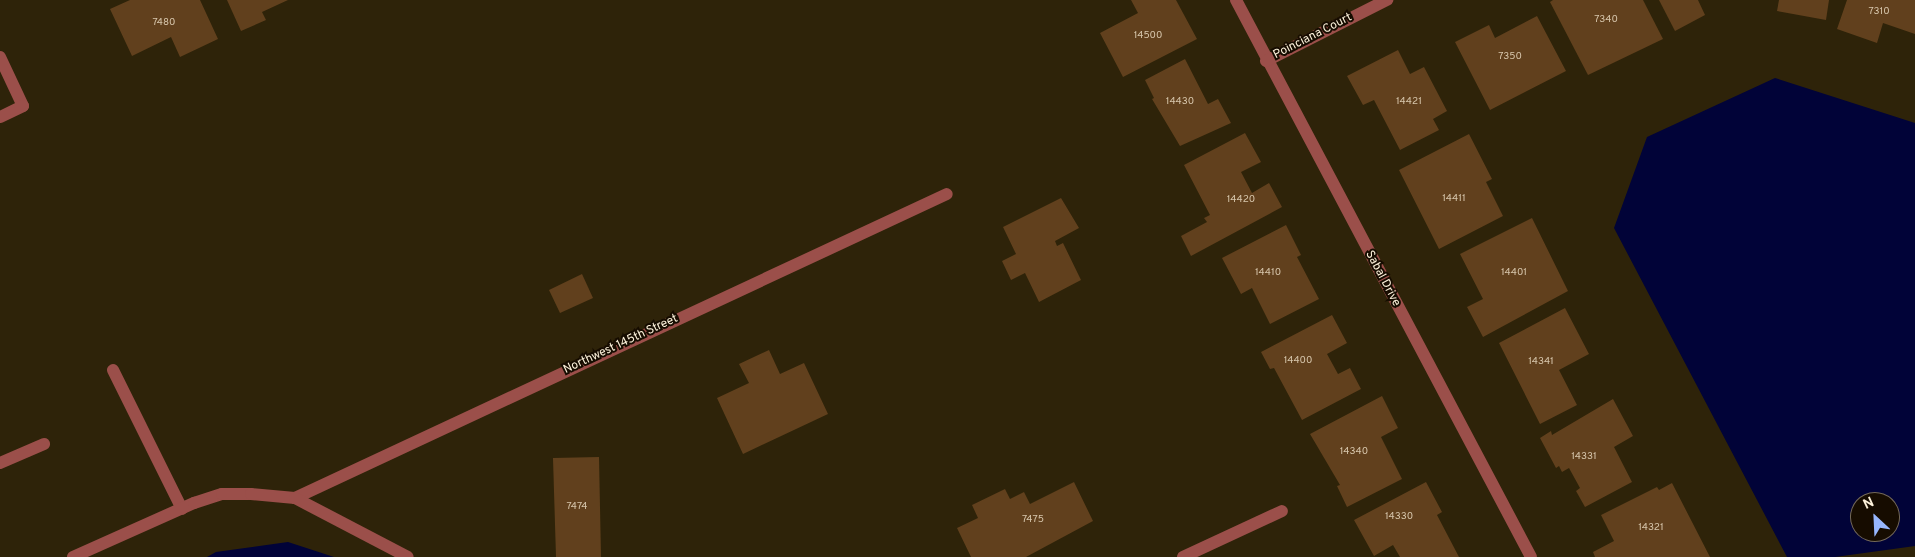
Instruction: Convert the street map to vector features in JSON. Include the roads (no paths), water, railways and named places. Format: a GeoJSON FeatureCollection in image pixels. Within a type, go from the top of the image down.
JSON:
{"type":"FeatureCollection","features":[{"type":"Feature","properties":{"kind":"street","name":"Sabal Drive"},"geometry":{"type":"LineString","coordinates":[[1236,0],[1266,61],[1531,557]]}},
{"type":"Feature","properties":{"kind":"street","name":"Poinciana Court"},"geometry":{"type":"LineString","coordinates":[[1266,61],[1387,0]]}},
{"type":"Feature","properties":{"kind":"street"},"geometry":{"type":"LineString","coordinates":[[0,57],[24,106],[0,117]]}},
{"type":"Feature","properties":{"kind":"street","name":"Northwest 145th Street"},"geometry":{"type":"LineString","coordinates":[[295,498],[947,194]]}},
{"type":"Feature","properties":{"kind":"street"},"geometry":{"type":"LineString","coordinates":[[113,370],[182,509]]}},
{"type":"Feature","properties":{"kind":"street"},"geometry":{"type":"LineString","coordinates":[[0,463],[44,444]]}},
{"type":"Feature","properties":{"kind":"street"},"geometry":{"type":"LineString","coordinates":[[73,557],[182,509],[222,494],[295,498],[408,557]]}},
{"type":"Feature","properties":{"kind":"street"},"geometry":{"type":"LineString","coordinates":[[1182,557],[1282,511]]}}]}
